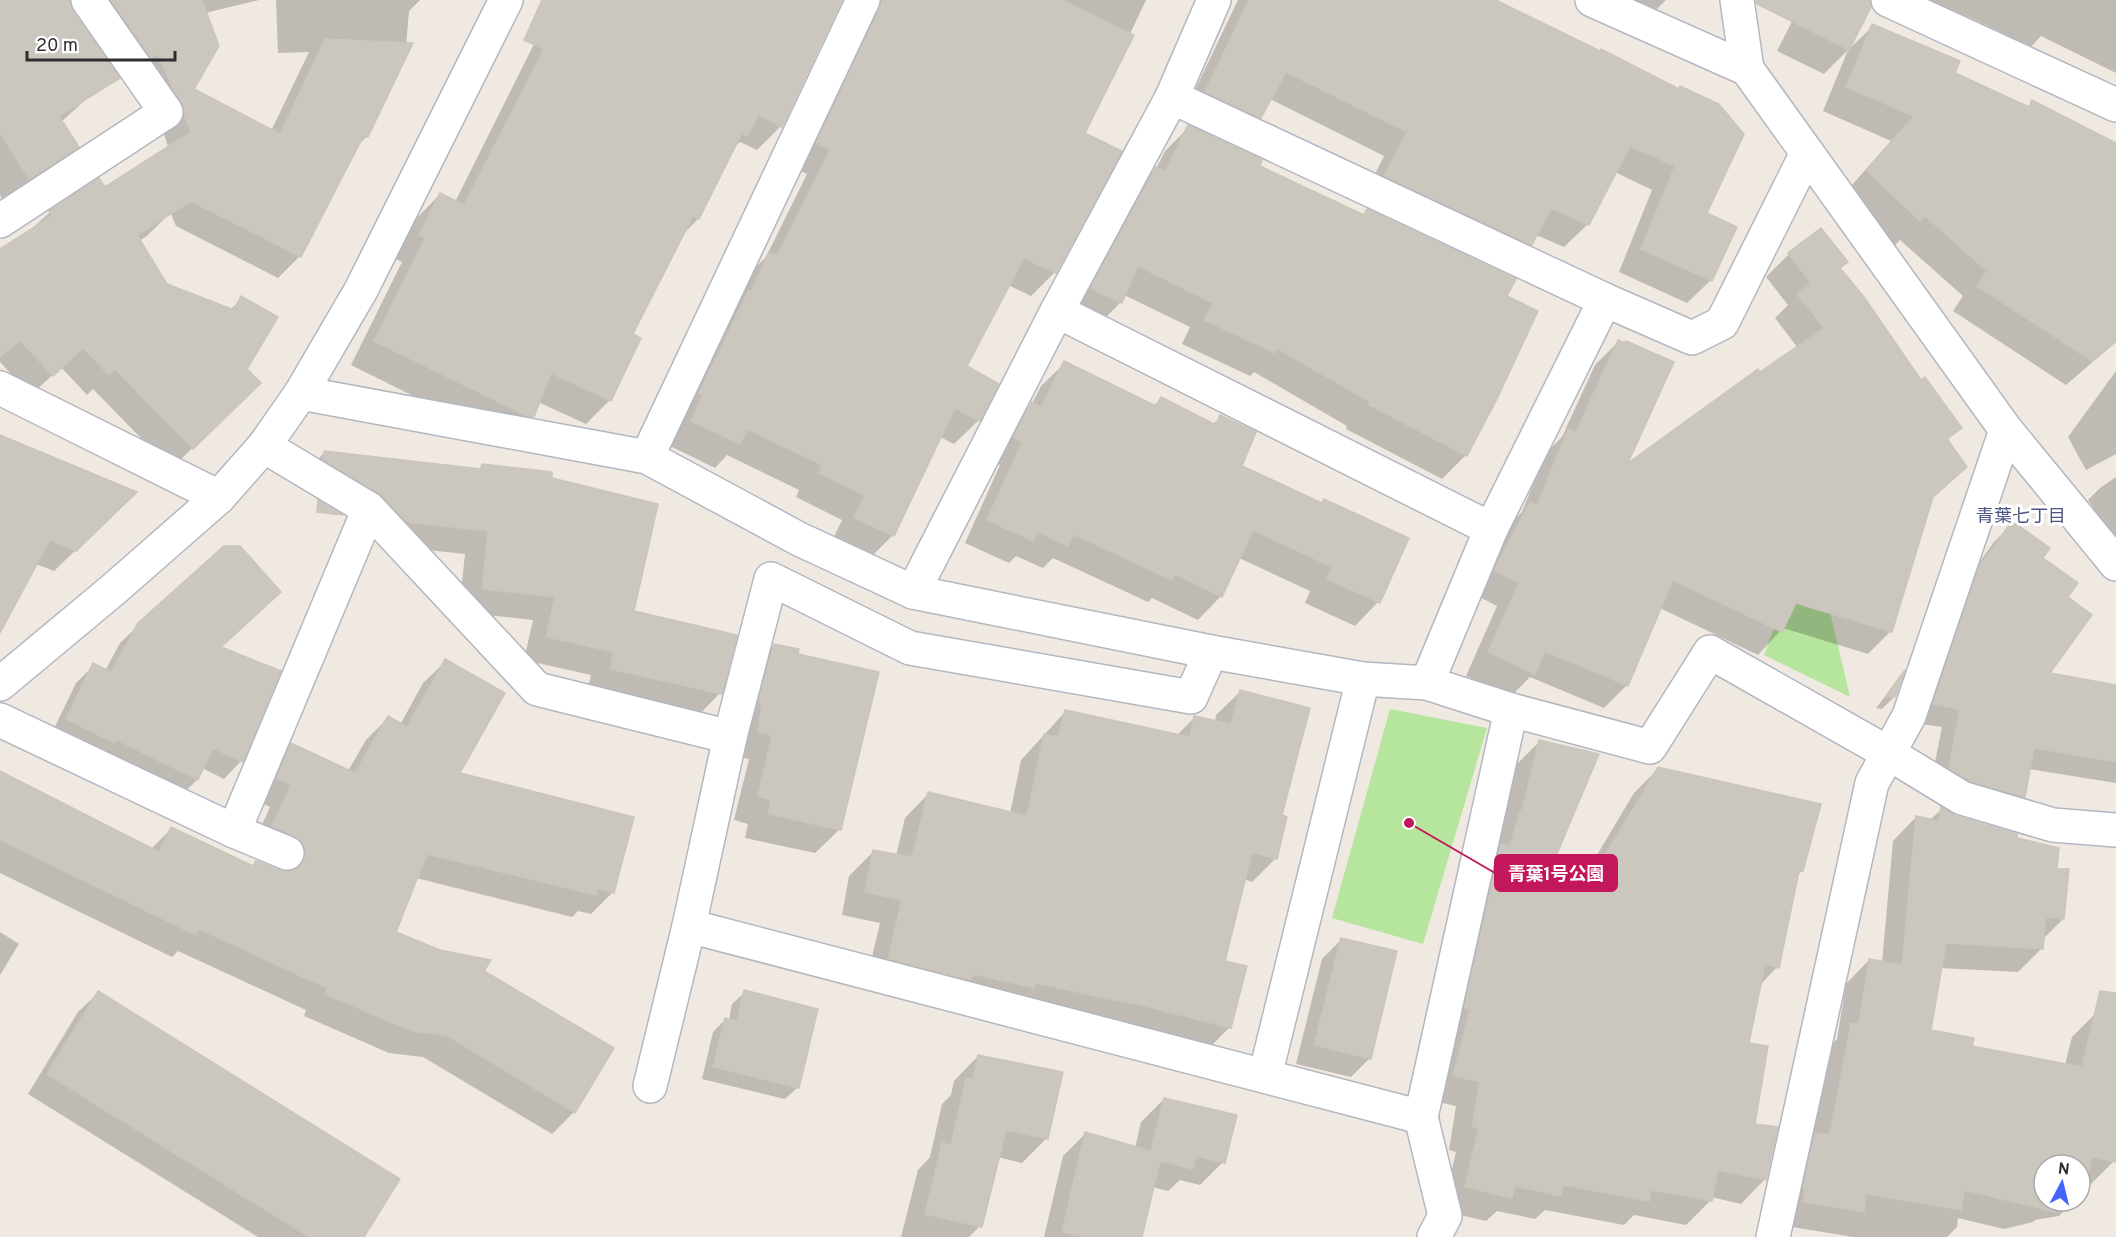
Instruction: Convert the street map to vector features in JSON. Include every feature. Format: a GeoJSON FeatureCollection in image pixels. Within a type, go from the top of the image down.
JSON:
{"type":"FeatureCollection","features":[{"type":"Feature","properties":{"kind":"street"},"geometry":{"type":"LineString","coordinates":[[0,221],[166,112],[88,0]]}},
{"type":"Feature","properties":{"kind":"street"},"geometry":{"type":"LineString","coordinates":[[0,684],[114,589],[219,496],[264,446],[301,393],[361,290],[506,0]]}},
{"type":"Feature","properties":{"kind":"street"},"geometry":{"type":"LineString","coordinates":[[647,457],[863,0]]}},
{"type":"Feature","properties":{"kind":"street"},"geometry":{"type":"LineString","coordinates":[[913,592],[1056,311],[1172,97],[1214,0]]}},
{"type":"Feature","properties":{"kind":"street"},"geometry":{"type":"LineString","coordinates":[[1592,0],[1747,69]]}},
{"type":"Feature","properties":{"kind":"street"},"geometry":{"type":"LineString","coordinates":[[1737,0],[1747,69],[2006,430],[2116,564]]}},
{"type":"Feature","properties":{"kind":"street"},"geometry":{"type":"LineString","coordinates":[[1888,0],[2116,105]]}},
{"type":"Feature","properties":{"kind":"street"},"geometry":{"type":"LineString","coordinates":[[1172,97],[1605,300],[1692,338],[1722,323],[1807,153]]}},
{"type":"Feature","properties":{"kind":"street"},"geometry":{"type":"LineString","coordinates":[[1427,683],[1491,529],[1605,300]]}},
{"type":"Feature","properties":{"kind":"street"},"geometry":{"type":"LineString","coordinates":[[1056,311],[1491,529]]}},
{"type":"Feature","properties":{"kind":"street"},"geometry":{"type":"LineString","coordinates":[[0,388],[219,496]]}},
{"type":"Feature","properties":{"kind":"street"},"geometry":{"type":"LineString","coordinates":[[301,393],[647,457],[799,540],[913,592],[1211,652],[1363,679],[1427,683],[1511,710],[1650,747],[1710,652],[1888,753],[1962,798],[2053,825],[2116,830]]}},
{"type":"Feature","properties":{"kind":"street"},"geometry":{"type":"LineString","coordinates":[[1773,1237],[1872,783],[1908,716],[2006,430]]}},
{"type":"Feature","properties":{"kind":"street"},"geometry":{"type":"LineString","coordinates":[[264,446],[369,509],[537,690],[730,737]]}},
{"type":"Feature","properties":{"kind":"street"},"geometry":{"type":"LineString","coordinates":[[234,831],[369,509]]}},
{"type":"Feature","properties":{"kind":"street"},"geometry":{"type":"LineString","coordinates":[[650,1086],[689,926],[730,737],[771,579],[910,648],[1191,697],[1211,652]]}},
{"type":"Feature","properties":{"kind":"street"},"geometry":{"type":"LineString","coordinates":[[1264,1076],[1363,679]]}},
{"type":"Feature","properties":{"kind":"street"},"geometry":{"type":"LineString","coordinates":[[1434,1237],[1445,1216],[1421,1117],[1511,710]]}},
{"type":"Feature","properties":{"kind":"street"},"geometry":{"type":"LineString","coordinates":[[0,720],[287,854]]}},
{"type":"Feature","properties":{"kind":"street"},"geometry":{"type":"LineString","coordinates":[[689,926],[1421,1117]]}},
{"type":"Feature","properties":{"kind":"green space"},"geometry":{"type":"Polygon","coordinates":[[[1811,530],[1850,697],[1764,655],[1811,530]]]}},
{"type":"Feature","properties":{"kind":"green space"},"geometry":{"type":"Polygon","coordinates":[[[1390,709],[1487,728],[1423,944],[1332,918],[1390,709]]]}},
{"type":"Feature","properties":{"kind":"building"},"geometry":{"type":"Polygon","coordinates":[[[0,0],[70,0],[73,11],[120,78],[59,116],[79,147],[29,179],[0,133],[0,0]]]}},
{"type":"Feature","properties":{"kind":"building"},"geometry":{"type":"Polygon","coordinates":[[[111,0],[202,0],[219,46],[194,89],[280,134],[325,39],[413,43],[368,137],[364,135],[301,257],[191,201],[137,235],[167,284],[234,310],[241,296],[278,317],[247,369],[261,383],[193,449],[115,369],[109,375],[83,348],[53,376],[20,340],[0,357],[0,249],[52,216],[49,211],[99,178],[105,187],[191,132],[184,115],[182,102],[174,91],[158,54],[151,58],[111,0]]]}},
{"type":"Feature","properties":{"kind":"building"},"geometry":{"type":"Polygon","coordinates":[[[542,0],[842,0],[782,127],[758,115],[748,136],[742,133],[699,219],[693,216],[633,334],[641,338],[611,401],[551,373],[534,417],[525,415],[374,341],[425,238],[419,235],[440,193],[464,205],[544,49],[524,40],[542,0]]]}},
{"type":"Feature","properties":{"kind":"building"},"geometry":{"type":"Polygon","coordinates":[[[881,0],[1062,0],[1134,35],[1085,133],[1122,151],[1056,273],[1024,258],[967,366],[999,384],[980,421],[955,408],[894,536],[854,518],[865,495],[819,473],[822,465],[748,429],[740,444],[691,421],[703,395],[699,393],[749,290],[751,292],[769,252],[777,256],[830,150],[816,143],[880,8],[881,0]]]}},
{"type":"Feature","properties":{"kind":"building"},"geometry":{"type":"Polygon","coordinates":[[[1249,0],[1496,0],[1600,51],[1601,49],[1679,89],[1680,86],[1719,104],[1744,134],[1707,213],[1737,227],[1712,281],[1641,249],[1675,166],[1630,146],[1589,225],[1551,208],[1532,245],[1384,176],[1407,132],[1286,72],[1261,118],[1205,92],[1249,0]]]}},
{"type":"Feature","properties":{"kind":"building"},"geometry":{"type":"Polygon","coordinates":[[[1756,0],[1870,0],[1871,7],[1849,50],[1757,4],[1756,0]]]}},
{"type":"Feature","properties":{"kind":"building"},"geometry":{"type":"Polygon","coordinates":[[[1872,24],[1960,61],[1955,73],[2029,107],[2032,100],[2116,143],[2116,341],[2092,361],[1977,286],[1987,271],[1925,216],[1920,221],[1866,170],[1914,116],[1846,87],[1872,24]]]}},
{"type":"Feature","properties":{"kind":"building"},"geometry":{"type":"Polygon","coordinates":[[[1188,125],[1262,160],[1260,166],[1364,215],[1367,209],[1516,279],[1507,296],[1538,311],[1497,399],[1467,456],[1369,405],[1370,402],[1277,348],[1275,353],[1204,320],[1213,303],[1138,266],[1122,303],[1090,288],[1156,167],[1165,172],[1188,125]]]}},
{"type":"Feature","properties":{"kind":"building"},"geometry":{"type":"Polygon","coordinates":[[[1821,228],[1848,262],[1840,268],[1864,297],[1921,380],[1925,377],[1962,428],[1947,439],[1967,467],[1933,497],[1892,632],[1796,603],[1782,632],[1673,580],[1628,686],[1545,651],[1535,674],[1488,652],[1519,583],[1494,570],[1530,502],[1537,506],[1568,429],[1576,432],[1618,340],[1625,343],[1626,341],[1674,362],[1628,463],[1758,369],[1760,372],[1824,328],[1797,294],[1811,283],[1788,253],[1821,228]]]}},
{"type":"Feature","properties":{"kind":"building"},"geometry":{"type":"Polygon","coordinates":[[[1064,361],[1156,406],[1161,397],[1216,425],[1220,415],[1256,432],[1242,466],[1322,503],[1324,499],[1409,538],[1380,603],[1327,579],[1332,567],[1253,530],[1222,597],[1175,574],[1172,580],[1073,534],[1068,546],[1038,532],[1033,541],[987,520],[1022,442],[1013,437],[1032,402],[1041,407],[1064,361]]]}},
{"type":"Feature","properties":{"kind":"building"},"geometry":{"type":"Polygon","coordinates":[[[0,435],[137,492],[76,551],[50,540],[0,633],[0,435]]]}},
{"type":"Feature","properties":{"kind":"building"},"geometry":{"type":"Polygon","coordinates":[[[324,451],[481,469],[482,464],[552,472],[552,478],[658,504],[634,611],[737,635],[722,694],[610,669],[614,652],[546,637],[555,597],[482,589],[488,531],[407,522],[379,493],[323,460],[324,451]]]}},
{"type":"Feature","properties":{"kind":"building"},"geometry":{"type":"Polygon","coordinates":[[[318,500],[343,515],[317,512],[318,500]]]}},
{"type":"Feature","properties":{"kind":"building"},"geometry":{"type":"Polygon","coordinates":[[[2012,521],[2050,548],[2043,558],[2078,583],[2068,597],[2092,615],[2050,673],[2116,685],[2116,762],[2034,748],[2025,797],[1970,781],[1949,768],[1960,709],[1933,704],[1979,567],[2012,521]]]}},
{"type":"Feature","properties":{"kind":"building"},"geometry":{"type":"Polygon","coordinates":[[[224,546],[240,546],[281,592],[221,647],[281,671],[243,762],[213,748],[198,780],[117,740],[115,743],[66,719],[93,663],[111,672],[138,623],[224,546]]]}},
{"type":"Feature","properties":{"kind":"building"},"geometry":{"type":"Polygon","coordinates":[[[774,644],[799,649],[798,654],[879,672],[841,830],[768,814],[771,800],[758,796],[772,735],[758,732],[762,703],[758,702],[774,644]]]}},
{"type":"Feature","properties":{"kind":"building"},"geometry":{"type":"Polygon","coordinates":[[[445,659],[505,693],[460,773],[634,817],[614,893],[597,888],[596,895],[427,854],[396,932],[440,950],[491,960],[484,971],[614,1048],[575,1113],[446,1035],[412,1031],[325,994],[327,988],[199,929],[196,935],[0,840],[0,771],[159,852],[171,827],[253,866],[256,861],[280,870],[290,871],[298,868],[304,861],[305,850],[302,842],[295,836],[272,826],[291,785],[277,778],[291,743],[355,773],[388,716],[407,727],[445,659]]]}},
{"type":"Feature","properties":{"kind":"building"},"geometry":{"type":"Polygon","coordinates":[[[1905,670],[1895,697],[1886,696],[1905,670]]]}},
{"type":"Feature","properties":{"kind":"building"},"geometry":{"type":"Polygon","coordinates":[[[1240,690],[1310,708],[1282,815],[1287,817],[1277,859],[1252,852],[1225,961],[1247,966],[1231,1028],[1129,1002],[1035,983],[1034,988],[973,974],[971,980],[888,959],[902,900],[865,892],[873,850],[912,857],[928,792],[1027,816],[1044,734],[1058,737],[1065,710],[1190,737],[1194,716],[1231,724],[1240,690]]]}},
{"type":"Feature","properties":{"kind":"building"},"geometry":{"type":"Polygon","coordinates":[[[1539,740],[1599,754],[1548,875],[1583,892],[1658,767],[1821,804],[1803,871],[1799,871],[1779,968],[1765,964],[1749,1043],[1768,1046],[1755,1124],[1778,1127],[1766,1180],[1718,1170],[1712,1201],[1651,1190],[1649,1201],[1563,1185],[1561,1196],[1515,1186],[1512,1198],[1465,1187],[1479,1128],[1472,1126],[1480,1082],[1453,1076],[1470,1009],[1464,1008],[1501,844],[1510,846],[1520,810],[1522,811],[1539,740]]]}},
{"type":"Feature","properties":{"kind":"building"},"geometry":{"type":"Polygon","coordinates":[[[1941,807],[1956,816],[2017,834],[2017,838],[2059,848],[2057,869],[2069,869],[2064,919],[2046,917],[2043,949],[1946,943],[1931,1030],[1974,1038],[1972,1046],[2082,1067],[2100,991],[2116,993],[2116,1162],[2092,1157],[2092,1153],[2032,1153],[2032,1206],[1964,1190],[1961,1210],[1866,1194],[1864,1212],[1803,1202],[1805,1189],[1803,1188],[1815,1133],[1830,1135],[1851,1023],[1859,1024],[1869,959],[1902,965],[1916,816],[1939,821],[1941,807]]]}},
{"type":"Feature","properties":{"kind":"building"},"geometry":{"type":"Polygon","coordinates":[[[1341,938],[1397,951],[1371,1059],[1314,1045],[1341,938]]]}},
{"type":"Feature","properties":{"kind":"building"},"geometry":{"type":"Polygon","coordinates":[[[744,990],[818,1009],[799,1088],[713,1067],[725,1018],[737,1021],[744,990]]]}},
{"type":"Feature","properties":{"kind":"building"},"geometry":{"type":"Polygon","coordinates":[[[98,991],[400,1179],[364,1237],[309,1237],[47,1074],[98,991]]]}},
{"type":"Feature","properties":{"kind":"building"},"geometry":{"type":"Polygon","coordinates":[[[978,1055],[1063,1072],[1048,1139],[1006,1130],[982,1227],[925,1214],[942,1143],[951,1145],[966,1078],[973,1080],[978,1055]]]}},
{"type":"Feature","properties":{"kind":"building"},"geometry":{"type":"Polygon","coordinates":[[[1164,1098],[1237,1115],[1225,1163],[1196,1156],[1193,1169],[1160,1161],[1142,1237],[1084,1237],[1062,1232],[1085,1132],[1151,1151],[1164,1098]]]}},
{"type":"Feature","properties":{"kind":"place","name":"青葉1号公園"},"geometry":{"type":"Point","coordinates":[1409,823]}},
{"type":"Feature","properties":{"kind":"district","name":"青葉七丁目"},"geometry":{"type":"Point","coordinates":[2021,516]}}]}
